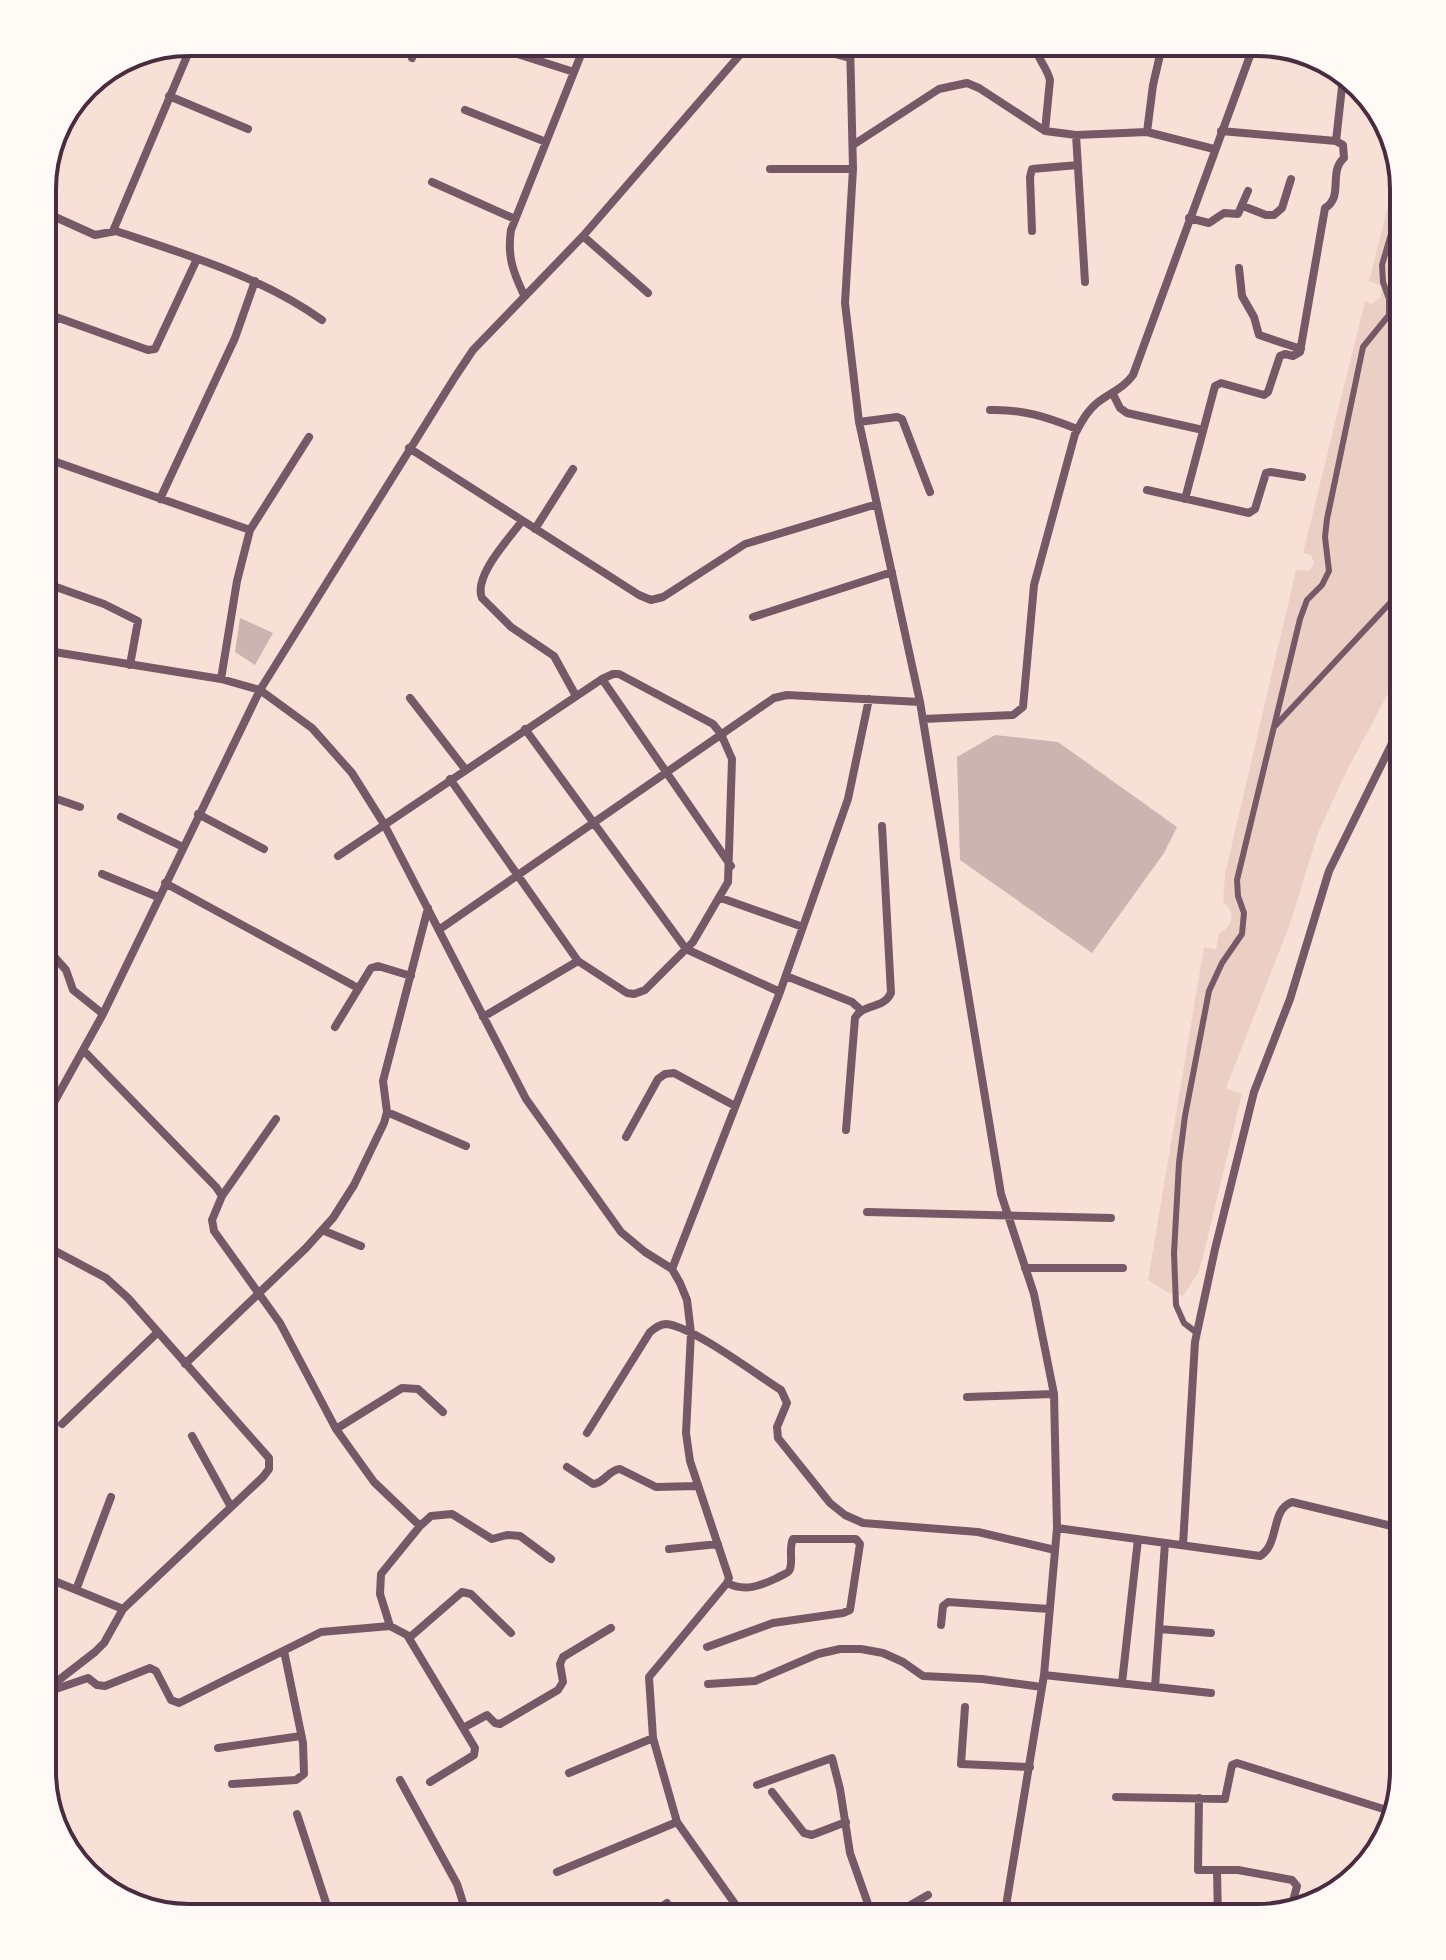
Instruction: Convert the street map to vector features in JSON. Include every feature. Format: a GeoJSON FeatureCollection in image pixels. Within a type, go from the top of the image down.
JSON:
{"type":"FeatureCollection","features":[{"type":"Feature","properties":{"kind":"street"},"geometry":{"type":"LineString","coordinates":[[113,231],[187,56]]}},
{"type":"Feature","properties":{"kind":"street"},"geometry":{"type":"LineString","coordinates":[[524,56],[574,72]]}},
{"type":"Feature","properties":{"kind":"street"},"geometry":{"type":"LineString","coordinates":[[524,295],[511,268],[508,249],[515,219],[580,56]]}},
{"type":"Feature","properties":{"kind":"street"},"geometry":{"type":"LineString","coordinates":[[56,1099],[103,1014],[260,690],[473,350],[583,236],[739,56]]}},
{"type":"Feature","properties":{"kind":"street"},"geometry":{"type":"LineString","coordinates":[[842,56],[850,58],[853,145],[845,303],[859,422],[920,702],[1007,1216],[1034,1294],[1054,1394],[1057,1528],[1044,1675],[1006,1904]]}},
{"type":"Feature","properties":{"kind":"street"},"geometry":{"type":"LineString","coordinates":[[1037,56],[1050,80],[1045,131]]}},
{"type":"Feature","properties":{"kind":"street"},"geometry":{"type":"LineString","coordinates":[[1147,132],[1161,56]]}},
{"type":"Feature","properties":{"kind":"street"},"geometry":{"type":"LineString","coordinates":[[923,719],[1013,715],[1023,707],[1034,585],[1077,429],[1097,403],[1124,386],[1133,375],[1250,56]]}},
{"type":"Feature","properties":{"kind":"street"},"geometry":{"type":"LineString","coordinates":[[853,145],[939,89],[967,83],[1045,131],[1076,135],[1147,132],[1214,149]]}},
{"type":"Feature","properties":{"kind":"street"},"geometry":{"type":"LineString","coordinates":[[1336,141],[1342,87]]}},
{"type":"Feature","properties":{"kind":"street"},"geometry":{"type":"LineString","coordinates":[[169,96],[248,129]]}},
{"type":"Feature","properties":{"kind":"street"},"geometry":{"type":"LineString","coordinates":[[465,110],[546,142]]}},
{"type":"Feature","properties":{"kind":"street"},"geometry":{"type":"LineString","coordinates":[[1185,499],[1216,385],[1221,383],[1262,395],[1268,392],[1280,356],[1297,355],[1301,349],[1325,208],[1335,198],[1336,166],[1344,158],[1343,145],[1336,141],[1221,131]]}},
{"type":"Feature","properties":{"kind":"street"},"geometry":{"type":"LineString","coordinates":[[1076,135],[1085,282]]}},
{"type":"Feature","properties":{"kind":"street"},"geometry":{"type":"LineString","coordinates":[[1032,231],[1032,169],[1078,165]]}},
{"type":"Feature","properties":{"kind":"street"},"geometry":{"type":"LineString","coordinates":[[770,169],[853,169]]}},
{"type":"Feature","properties":{"kind":"street"},"geometry":{"type":"LineString","coordinates":[[1243,206],[1274,215],[1282,208],[1291,179]]}},
{"type":"Feature","properties":{"kind":"street"},"geometry":{"type":"LineString","coordinates":[[432,182],[515,219]]}},
{"type":"Feature","properties":{"kind":"street"},"geometry":{"type":"LineString","coordinates":[[1189,218],[1209,223],[1224,213],[1238,214],[1248,191]]}},
{"type":"Feature","properties":{"kind":"street"},"geometry":{"type":"LineString","coordinates":[[56,217],[95,235],[113,231],[255,281],[295,301],[322,320]]}},
{"type":"Feature","properties":{"kind":"street"},"geometry":{"type":"LineString","coordinates":[[583,236],[648,293]]}},
{"type":"Feature","properties":{"kind":"street"},"geometry":{"type":"LineString","coordinates":[[56,317],[148,350],[155,349],[197,259]]}},
{"type":"Feature","properties":{"kind":"street"},"geometry":{"type":"LineString","coordinates":[[1239,268],[1242,296],[1254,317],[1259,335],[1301,349]]}},
{"type":"Feature","properties":{"kind":"street"},"geometry":{"type":"LineString","coordinates":[[160,499],[235,338],[255,281]]}},
{"type":"Feature","properties":{"kind":"street"},"geometry":{"type":"LineString","coordinates":[[1113,394],[1120,408],[1127,413],[1203,430]]}},
{"type":"Feature","properties":{"kind":"street"},"geometry":{"type":"LineString","coordinates":[[990,410],[1017,409],[1077,429]]}},
{"type":"Feature","properties":{"kind":"street"},"geometry":{"type":"LineString","coordinates":[[859,422],[902,419],[930,492]]}},
{"type":"Feature","properties":{"kind":"street"},"geometry":{"type":"LineString","coordinates":[[221,679],[237,581],[250,530],[309,437]]}},
{"type":"Feature","properties":{"kind":"street"},"geometry":{"type":"LineString","coordinates":[[409,448],[651,600],[663,597],[745,544],[877,504]]}},
{"type":"Feature","properties":{"kind":"street"},"geometry":{"type":"LineString","coordinates":[[56,462],[250,530]]}},
{"type":"Feature","properties":{"kind":"street"},"geometry":{"type":"LineString","coordinates":[[535,529],[573,469]]}},
{"type":"Feature","properties":{"kind":"street"},"geometry":{"type":"LineString","coordinates":[[1147,490],[1249,513],[1255,509],[1267,472],[1302,477]]}},
{"type":"Feature","properties":{"kind":"street"},"geometry":{"type":"LineString","coordinates":[[522,521],[481,578],[482,598],[511,627],[554,656],[576,696]]}},
{"type":"Feature","properties":{"kind":"street"},"geometry":{"type":"LineString","coordinates":[[753,617],[892,572]]}},
{"type":"Feature","properties":{"kind":"street"},"geometry":{"type":"LineString","coordinates":[[56,587],[104,604],[138,621],[130,665]]}},
{"type":"Feature","properties":{"kind":"street"},"geometry":{"type":"LineString","coordinates":[[56,652],[221,679],[260,690],[312,728],[352,773],[384,824],[526,1099],[621,1232],[672,1269],[687,1300],[691,1333],[686,1433],[690,1461],[728,1568],[727,1583],[649,1677],[653,1738],[677,1822],[735,1904]]}},
{"type":"Feature","properties":{"kind":"street"},"geometry":{"type":"LineString","coordinates":[[338,856],[450,779],[525,729],[613,674],[625,676],[713,724],[721,734],[732,759],[731,866],[728,882],[703,927],[686,949],[645,990],[634,994],[622,991],[578,961],[450,779]]}},
{"type":"Feature","properties":{"kind":"street"},"geometry":{"type":"LineString","coordinates":[[602,679],[731,866]]}},
{"type":"Feature","properties":{"kind":"street"},"geometry":{"type":"LineString","coordinates":[[440,929],[774,698],[787,695],[920,702]]}},
{"type":"Feature","properties":{"kind":"street"},"geometry":{"type":"LineString","coordinates":[[410,698],[465,769]]}},
{"type":"Feature","properties":{"kind":"street"},"geometry":{"type":"LineString","coordinates":[[672,1269],[786,976],[848,799],[869,699]]}},
{"type":"Feature","properties":{"kind":"street"},"geometry":{"type":"LineString","coordinates":[[525,729],[686,949],[780,992]]}},
{"type":"Feature","properties":{"kind":"street"},"geometry":{"type":"LineString","coordinates":[[1183,1545],[1197,1333],[1254,1092],[1290,999],[1329,871],[1390,747]]}},
{"type":"Feature","properties":{"kind":"street"},"geometry":{"type":"LineString","coordinates":[[56,799],[80,807]]}},
{"type":"Feature","properties":{"kind":"street"},"geometry":{"type":"LineString","coordinates":[[198,814],[264,849]]}},
{"type":"Feature","properties":{"kind":"street"},"geometry":{"type":"LineString","coordinates":[[121,817],[183,847]]}},
{"type":"Feature","properties":{"kind":"street"},"geometry":{"type":"LineString","coordinates":[[846,1130],[855,1018],[861,1010],[883,1004],[891,993],[882,826]]}},
{"type":"Feature","properties":{"kind":"street"},"geometry":{"type":"LineString","coordinates":[[102,874],[158,897]]}},
{"type":"Feature","properties":{"kind":"street"},"geometry":{"type":"LineString","coordinates":[[165,883],[358,988]]}},
{"type":"Feature","properties":{"kind":"street"},"geometry":{"type":"LineString","coordinates":[[721,898],[803,927]]}},
{"type":"Feature","properties":{"kind":"street"},"geometry":{"type":"LineString","coordinates":[[185,1364],[322,1230],[354,1185],[387,1112],[383,1081],[428,908]]}},
{"type":"Feature","properties":{"kind":"street"},"geometry":{"type":"LineString","coordinates":[[56,959],[66,970],[73,990],[103,1014]]}},
{"type":"Feature","properties":{"kind":"street"},"geometry":{"type":"LineString","coordinates":[[483,1017],[578,961]]}},
{"type":"Feature","properties":{"kind":"street"},"geometry":{"type":"LineString","coordinates":[[335,1027],[368,970],[374,966],[411,976]]}},
{"type":"Feature","properties":{"kind":"street"},"geometry":{"type":"LineString","coordinates":[[786,976],[852,1002],[861,1010]]}},
{"type":"Feature","properties":{"kind":"street"},"geometry":{"type":"LineString","coordinates":[[83,1050],[222,1196]]}},
{"type":"Feature","properties":{"kind":"street"},"geometry":{"type":"LineString","coordinates":[[626,1137],[658,1079],[665,1074],[674,1073],[735,1106]]}},
{"type":"Feature","properties":{"kind":"street"},"geometry":{"type":"LineString","coordinates":[[387,1112],[466,1146]]}},
{"type":"Feature","properties":{"kind":"street"},"geometry":{"type":"LineString","coordinates":[[276,1119],[222,1196],[211,1226],[280,1323],[336,1429],[374,1482],[420,1526]]}},
{"type":"Feature","properties":{"kind":"street"},"geometry":{"type":"LineString","coordinates":[[867,1212],[1111,1218]]}},
{"type":"Feature","properties":{"kind":"street"},"geometry":{"type":"LineString","coordinates":[[322,1230],[361,1246]]}},
{"type":"Feature","properties":{"kind":"street"},"geometry":{"type":"LineString","coordinates":[[56,1251],[106,1278],[269,1458],[267,1473],[123,1609],[104,1643],[56,1682]]}},
{"type":"Feature","properties":{"kind":"street"},"geometry":{"type":"LineString","coordinates":[[1025,1268],[1123,1268]]}},
{"type":"Feature","properties":{"kind":"street"},"geometry":{"type":"LineString","coordinates":[[587,1433],[656,1326],[666,1324],[691,1333],[781,1390],[787,1403],[777,1427],[778,1438],[830,1503],[845,1515],[863,1523],[978,1532],[1055,1550]]}},
{"type":"Feature","properties":{"kind":"street"},"geometry":{"type":"LineString","coordinates":[[62,1424],[158,1332]]}},
{"type":"Feature","properties":{"kind":"street"},"geometry":{"type":"LineString","coordinates":[[336,1429],[402,1388],[418,1389],[443,1412]]}},
{"type":"Feature","properties":{"kind":"street"},"geometry":{"type":"LineString","coordinates":[[967,1397],[1054,1394]]}},
{"type":"Feature","properties":{"kind":"street"},"geometry":{"type":"LineString","coordinates":[[192,1436],[231,1507]]}},
{"type":"Feature","properties":{"kind":"street"},"geometry":{"type":"LineString","coordinates":[[567,1467],[593,1484],[620,1469],[656,1487],[697,1486]]}},
{"type":"Feature","properties":{"kind":"street"},"geometry":{"type":"LineString","coordinates":[[76,1590],[111,1497]]}},
{"type":"Feature","properties":{"kind":"street"},"geometry":{"type":"LineString","coordinates":[[1057,1528],[1260,1556],[1270,1549],[1282,1510],[1292,1502],[1390,1526]]}},
{"type":"Feature","properties":{"kind":"street"},"geometry":{"type":"LineString","coordinates":[[390,1626],[380,1594],[381,1574],[431,1516],[452,1514],[463,1518],[488,1538],[520,1536],[551,1559]]}},
{"type":"Feature","properties":{"kind":"street"},"geometry":{"type":"LineString","coordinates":[[707,1647],[773,1623],[850,1610],[860,1544],[856,1539],[793,1539],[787,1573],[757,1587],[736,1588],[727,1583]]}},
{"type":"Feature","properties":{"kind":"street"},"geometry":{"type":"LineString","coordinates":[[1122,1683],[1138,1539]]}},
{"type":"Feature","properties":{"kind":"street"},"geometry":{"type":"LineString","coordinates":[[1155,1687],[1165,1543]]}},
{"type":"Feature","properties":{"kind":"street"},"geometry":{"type":"LineString","coordinates":[[669,1549],[718,1544]]}},
{"type":"Feature","properties":{"kind":"street"},"geometry":{"type":"LineString","coordinates":[[56,1582],[123,1609]]}},
{"type":"Feature","properties":{"kind":"street"},"geometry":{"type":"LineString","coordinates":[[409,1638],[462,1592],[471,1594],[511,1633]]}},
{"type":"Feature","properties":{"kind":"street"},"geometry":{"type":"LineString","coordinates":[[941,1625],[943,1606],[948,1602],[1049,1609]]}},
{"type":"Feature","properties":{"kind":"street"},"geometry":{"type":"LineString","coordinates":[[56,1688],[88,1678],[97,1685],[105,1686],[150,1668],[156,1671],[171,1700],[179,1703],[321,1632],[390,1626],[409,1638],[475,1748],[474,1755],[430,1782]]}},
{"type":"Feature","properties":{"kind":"street"},"geometry":{"type":"LineString","coordinates":[[463,1728],[487,1715],[500,1724],[558,1690],[563,1682],[560,1664],[563,1657],[611,1628]]}},
{"type":"Feature","properties":{"kind":"street"},"geometry":{"type":"LineString","coordinates":[[1159,1629],[1211,1633]]}},
{"type":"Feature","properties":{"kind":"street"},"geometry":{"type":"LineString","coordinates":[[708,1684],[755,1681],[818,1654],[840,1649],[861,1649],[883,1653],[923,1676],[982,1679],[1042,1687]]}},
{"type":"Feature","properties":{"kind":"street"},"geometry":{"type":"LineString","coordinates":[[232,1784],[302,1777],[301,1736],[284,1651]]}},
{"type":"Feature","properties":{"kind":"street"},"geometry":{"type":"LineString","coordinates":[[1044,1675],[1211,1693]]}},
{"type":"Feature","properties":{"kind":"street"},"geometry":{"type":"LineString","coordinates":[[965,1707],[961,1764],[1030,1767]]}},
{"type":"Feature","properties":{"kind":"street"},"geometry":{"type":"LineString","coordinates":[[218,1748],[301,1736]]}},
{"type":"Feature","properties":{"kind":"street"},"geometry":{"type":"LineString","coordinates":[[569,1773],[653,1738]]}},
{"type":"Feature","properties":{"kind":"street"},"geometry":{"type":"LineString","coordinates":[[757,1785],[830,1757],[840,1789],[850,1853],[868,1904]]}},
{"type":"Feature","properties":{"kind":"street"},"geometry":{"type":"LineString","coordinates":[[1116,1797],[1225,1799],[1232,1765],[1237,1763],[1384,1809]]}},
{"type":"Feature","properties":{"kind":"street"},"geometry":{"type":"LineString","coordinates":[[400,1780],[457,1884],[463,1904]]}},
{"type":"Feature","properties":{"kind":"street"},"geometry":{"type":"LineString","coordinates":[[772,1792],[804,1833],[812,1835],[846,1822]]}},
{"type":"Feature","properties":{"kind":"street"},"geometry":{"type":"LineString","coordinates":[[1199,1798],[1198,1870],[1238,1870],[1292,1880],[1297,1886],[1296,1898]]}},
{"type":"Feature","properties":{"kind":"street"},"geometry":{"type":"LineString","coordinates":[[297,1814],[326,1904]]}},
{"type":"Feature","properties":{"kind":"street"},"geometry":{"type":"LineString","coordinates":[[557,1872],[677,1822]]}},
{"type":"Feature","properties":{"kind":"street"},"geometry":{"type":"LineString","coordinates":[[1217,1870],[1218,1904]]}},
{"type":"Feature","properties":{"kind":"street"},"geometry":{"type":"LineString","coordinates":[[912,1904],[928,1895]]}},
{"type":"Feature","properties":{"kind":"lane"},"geometry":{"type":"LineString","coordinates":[[1197,1333],[1184,1323],[1176,1305],[1174,1253],[1185,1116],[1209,991],[1222,963],[1242,934],[1244,913],[1237,880],[1303,609],[1329,571],[1325,537],[1327,519],[1363,347],[1389,315],[1382,265],[1390,237]]}},
{"type":"Feature","properties":{"kind":"lane"},"geometry":{"type":"LineString","coordinates":[[1272,729],[1390,603]]}},
{"type":"Feature","properties":{"kind":"shaded area"},"geometry":{"type":"Polygon","coordinates":[[[1390,198],[1390,690],[1347,770],[1318,833],[1290,924],[1226,1088],[1242,1094],[1203,1257],[1198,1273],[1183,1296],[1167,1292],[1148,1280],[1204,947],[1216,949],[1219,933],[1228,927],[1232,919],[1230,910],[1223,902],[1225,874],[1296,570],[1309,571],[1314,563],[1311,555],[1303,553],[1365,301],[1371,304],[1381,297],[1381,286],[1369,281],[1390,198]]]}},
{"type":"Feature","properties":{"kind":"building"},"geometry":{"type":"Polygon","coordinates":[[[240,618],[273,633],[255,665],[235,652],[240,618]]]}},
{"type":"Feature","properties":{"kind":"building"},"geometry":{"type":"Polygon","coordinates":[[[995,735],[1058,742],[1177,827],[1164,853],[1092,953],[960,860],[957,757],[995,735]]]}}]}
